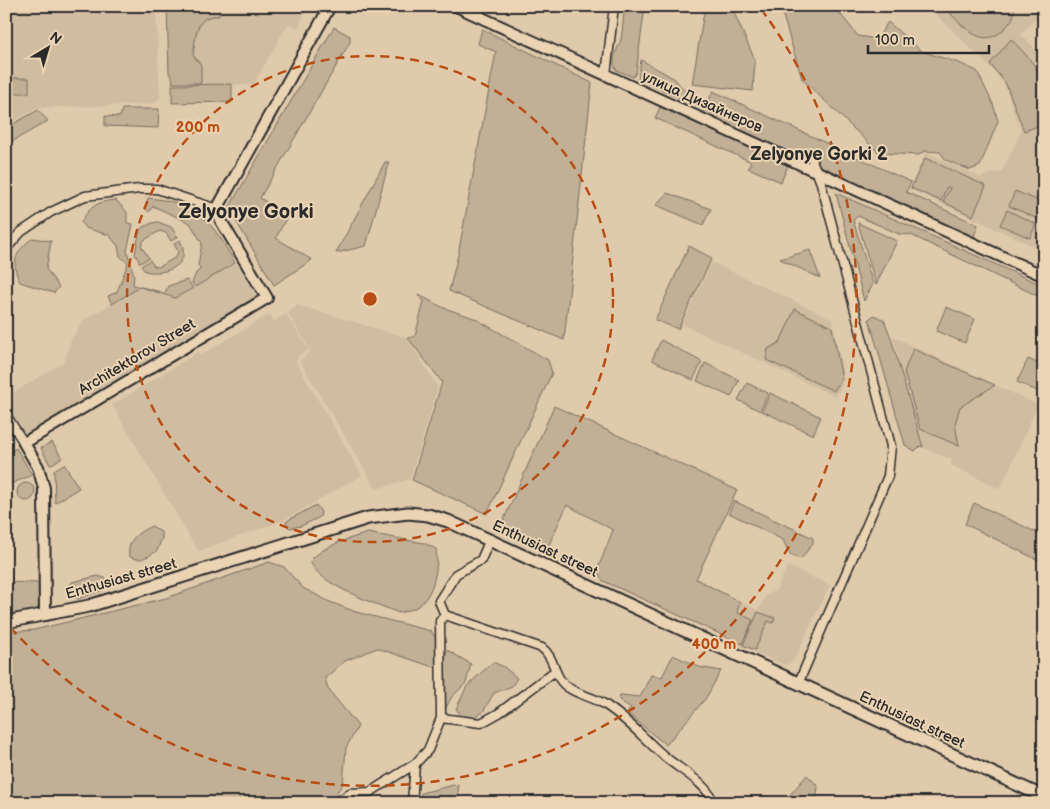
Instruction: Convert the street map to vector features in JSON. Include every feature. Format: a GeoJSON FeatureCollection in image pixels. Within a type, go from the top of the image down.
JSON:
{"type":"FeatureCollection","features":[{"type":"Feature","properties":{"kind":"main road","name":"Enthusiast street"},"geometry":{"type":"LineString","coordinates":[[6,622],[88,606],[381,516],[408,513],[428,515],[490,539],[1044,797]]}},
{"type":"Feature","properties":{"kind":"street"},"geometry":{"type":"LineString","coordinates":[[6,249],[28,227],[51,212],[85,196],[139,189],[158,189],[217,209],[330,6]]}},
{"type":"Feature","properties":{"kind":"street","name":"улица Дизайнеров"},"geometry":{"type":"LineString","coordinates":[[456,6],[1044,276]]}},
{"type":"Feature","properties":{"kind":"street"},"geometry":{"type":"LineString","coordinates":[[476,6],[483,20]]}},
{"type":"Feature","properties":{"kind":"street"},"geometry":{"type":"LineString","coordinates":[[606,75],[614,6]]}},
{"type":"Feature","properties":{"kind":"street"},"geometry":{"type":"LineString","coordinates":[[798,684],[888,476],[892,454],[869,361],[812,160]]}},
{"type":"Feature","properties":{"kind":"street","name":"Architektorov Street"},"geometry":{"type":"LineString","coordinates":[[24,444],[267,298],[221,221],[217,209]]}},
{"type":"Feature","properties":{"kind":"street"},"geometry":{"type":"LineString","coordinates":[[6,415],[38,467],[44,488],[46,615]]}},
{"type":"Feature","properties":{"kind":"street"},"geometry":{"type":"LineString","coordinates":[[490,539],[481,560],[456,574],[439,600],[445,615],[542,648],[551,656],[555,671],[567,688],[602,703],[620,715],[666,758],[703,787],[714,803]]}},
{"type":"Feature","properties":{"kind":"street"},"geometry":{"type":"LineString","coordinates":[[336,803],[350,793],[370,792],[415,764],[431,746],[441,718],[440,621],[445,615]]}},
{"type":"Feature","properties":{"kind":"street"},"geometry":{"type":"LineString","coordinates":[[441,718],[481,723],[499,713],[555,671]]}},
{"type":"Feature","properties":{"kind":"street"},"geometry":{"type":"LineString","coordinates":[[412,803],[415,764]]}},
{"type":"Feature","properties":{"kind":"shaded area"},"geometry":{"type":"Polygon","coordinates":[[[6,6],[156,6],[160,97],[154,104],[38,108],[6,125],[6,6]]]}},
{"type":"Feature","properties":{"kind":"shaded area"},"geometry":{"type":"Polygon","coordinates":[[[167,6],[308,6],[298,28],[288,24],[253,85],[172,83],[173,79],[169,73],[167,6]]]}},
{"type":"Feature","properties":{"kind":"shaded area"},"geometry":{"type":"Polygon","coordinates":[[[167,6],[220,6],[219,16],[211,16],[205,19],[196,34],[193,55],[201,65],[201,83],[172,83],[173,79],[169,73],[167,6]]]}},
{"type":"Feature","properties":{"kind":"shaded area"},"geometry":{"type":"Polygon","coordinates":[[[625,6],[645,6],[636,73],[633,77],[616,70],[614,65],[615,54],[621,39],[625,6]]]}},
{"type":"Feature","properties":{"kind":"shaded area"},"geometry":{"type":"Polygon","coordinates":[[[705,6],[731,6],[755,60],[753,91],[692,84],[705,6]]]}},
{"type":"Feature","properties":{"kind":"shaded area"},"geometry":{"type":"Polygon","coordinates":[[[780,6],[834,6],[858,36],[877,39],[888,22],[921,51],[977,71],[993,104],[998,121],[980,166],[970,170],[946,160],[940,152],[924,151],[919,155],[879,153],[802,79],[780,6]]]}},
{"type":"Feature","properties":{"kind":"shaded area"},"geometry":{"type":"Polygon","coordinates":[[[927,6],[1044,7],[1044,10],[1021,34],[1044,58],[1044,251],[909,189],[926,152],[980,177],[1002,171],[1021,132],[1003,80],[927,6]]]}},
{"type":"Feature","properties":{"kind":"shaded area"},"geometry":{"type":"Polygon","coordinates":[[[943,6],[1014,6],[1014,14],[1012,20],[1003,30],[995,36],[986,38],[971,32],[943,6]]]}},
{"type":"Feature","properties":{"kind":"shaded area"},"geometry":{"type":"Polygon","coordinates":[[[334,27],[350,36],[350,42],[260,198],[268,203],[268,207],[287,217],[276,238],[312,260],[274,285],[233,216],[230,206],[334,27]]]}},
{"type":"Feature","properties":{"kind":"shaded area"},"geometry":{"type":"Polygon","coordinates":[[[482,29],[592,83],[564,340],[449,291],[458,255],[496,52],[478,44],[482,29]]]}},
{"type":"Feature","properties":{"kind":"shaded area"},"geometry":{"type":"Polygon","coordinates":[[[1011,39],[1030,60],[1043,86],[1044,124],[1024,131],[1006,84],[990,64],[1011,39]]]}},
{"type":"Feature","properties":{"kind":"shaded area"},"geometry":{"type":"Polygon","coordinates":[[[641,60],[675,79],[692,100],[690,103],[638,79],[641,60]]]}},
{"type":"Feature","properties":{"kind":"shaded area"},"geometry":{"type":"Polygon","coordinates":[[[6,78],[29,78],[29,93],[6,93],[6,78]]]}},
{"type":"Feature","properties":{"kind":"shaded area"},"geometry":{"type":"Polygon","coordinates":[[[232,84],[232,102],[172,103],[172,85],[232,84]]]}},
{"type":"Feature","properties":{"kind":"shaded area"},"geometry":{"type":"Polygon","coordinates":[[[713,91],[911,182],[906,192],[978,225],[973,239],[792,156],[781,182],[748,168],[751,162],[655,118],[660,107],[698,124],[713,91]]]}},
{"type":"Feature","properties":{"kind":"shaded area"},"geometry":{"type":"Polygon","coordinates":[[[122,109],[159,109],[158,128],[105,126],[105,116],[120,117],[122,109]]]}},
{"type":"Feature","properties":{"kind":"shaded area"},"geometry":{"type":"Polygon","coordinates":[[[38,110],[48,121],[6,145],[6,128],[38,110]]]}},
{"type":"Feature","properties":{"kind":"shaded area"},"geometry":{"type":"Polygon","coordinates":[[[925,158],[986,186],[973,216],[943,202],[950,188],[947,187],[941,201],[911,188],[925,158]]]}},
{"type":"Feature","properties":{"kind":"shaded area"},"geometry":{"type":"Polygon","coordinates":[[[385,162],[389,162],[366,246],[336,253],[385,162]]]}},
{"type":"Feature","properties":{"kind":"shaded area"},"geometry":{"type":"Polygon","coordinates":[[[1015,191],[1044,203],[1038,219],[1009,206],[1015,191]]]}},
{"type":"Feature","properties":{"kind":"shaded area"},"geometry":{"type":"Polygon","coordinates":[[[667,193],[711,209],[703,225],[656,205],[667,193]]]}},
{"type":"Feature","properties":{"kind":"shaded area"},"geometry":{"type":"Polygon","coordinates":[[[836,193],[1044,286],[1044,299],[911,235],[899,234],[858,216],[853,220],[873,284],[864,301],[836,193]]]}},
{"type":"Feature","properties":{"kind":"shaded area"},"geometry":{"type":"Polygon","coordinates":[[[148,198],[179,204],[202,217],[219,236],[235,263],[195,287],[192,283],[196,273],[201,269],[198,265],[202,243],[190,223],[153,206],[149,212],[145,208],[148,198]]]}},
{"type":"Feature","properties":{"kind":"shaded area"},"geometry":{"type":"Polygon","coordinates":[[[116,200],[127,212],[127,223],[133,224],[127,251],[134,275],[133,285],[165,293],[168,286],[187,280],[193,288],[175,298],[140,287],[112,304],[108,296],[117,292],[128,263],[120,256],[118,246],[109,235],[85,228],[81,222],[88,212],[99,203],[116,200]]]}},
{"type":"Feature","properties":{"kind":"shaded area"},"geometry":{"type":"Polygon","coordinates":[[[1007,210],[1036,224],[1030,238],[1000,225],[1007,210]]]}},
{"type":"Feature","properties":{"kind":"shaded area"},"geometry":{"type":"Polygon","coordinates":[[[158,222],[171,227],[178,237],[171,241],[166,233],[160,231],[144,240],[141,246],[149,258],[140,263],[135,254],[140,229],[158,222]]]}},
{"type":"Feature","properties":{"kind":"shaded area"},"geometry":{"type":"Polygon","coordinates":[[[858,223],[897,241],[876,285],[858,223]]]}},
{"type":"Feature","properties":{"kind":"shaded area"},"geometry":{"type":"Polygon","coordinates":[[[33,238],[51,241],[46,269],[59,287],[54,293],[20,282],[17,275],[15,269],[16,257],[22,247],[33,238]]]}},
{"type":"Feature","properties":{"kind":"shaded area"},"geometry":{"type":"Polygon","coordinates":[[[180,240],[183,256],[175,267],[161,272],[153,272],[145,271],[141,266],[150,260],[154,266],[159,267],[176,257],[178,251],[174,244],[180,240]]]}},
{"type":"Feature","properties":{"kind":"shaded area"},"geometry":{"type":"Polygon","coordinates":[[[689,246],[712,258],[678,329],[655,320],[689,246]]]}},
{"type":"Feature","properties":{"kind":"shaded area"},"geometry":{"type":"Polygon","coordinates":[[[810,250],[820,278],[780,259],[810,250]]]}},
{"type":"Feature","properties":{"kind":"shaded area"},"geometry":{"type":"Polygon","coordinates":[[[236,262],[257,298],[122,376],[22,437],[6,411],[6,397],[64,362],[71,339],[84,320],[140,287],[170,297],[179,296],[236,262]]]}},
{"type":"Feature","properties":{"kind":"shaded area"},"geometry":{"type":"Polygon","coordinates":[[[712,262],[832,319],[844,380],[836,397],[682,324],[712,262]]]}},
{"type":"Feature","properties":{"kind":"shaded area"},"geometry":{"type":"Polygon","coordinates":[[[417,294],[444,308],[474,318],[548,360],[552,373],[487,514],[412,480],[442,382],[408,338],[415,336],[424,301],[417,294]]]}},
{"type":"Feature","properties":{"kind":"shaded area"},"geometry":{"type":"Polygon","coordinates":[[[297,305],[408,338],[438,388],[410,479],[376,489],[300,361],[311,351],[288,313],[297,305]]]}},
{"type":"Feature","properties":{"kind":"shaded area"},"geometry":{"type":"Polygon","coordinates":[[[946,307],[975,319],[965,343],[936,331],[946,307]]]}},
{"type":"Feature","properties":{"kind":"shaded area"},"geometry":{"type":"Polygon","coordinates":[[[795,309],[832,327],[842,379],[834,391],[766,360],[768,349],[780,342],[795,309]]]}},
{"type":"Feature","properties":{"kind":"shaded area"},"geometry":{"type":"Polygon","coordinates":[[[270,314],[274,321],[286,314],[309,350],[298,356],[296,362],[362,475],[284,520],[198,551],[112,405],[198,352],[201,355],[270,314]]]}},
{"type":"Feature","properties":{"kind":"shaded area"},"geometry":{"type":"Polygon","coordinates":[[[874,315],[884,320],[890,335],[923,447],[920,446],[915,451],[905,445],[869,319],[874,315]]]}},
{"type":"Feature","properties":{"kind":"shaded area"},"geometry":{"type":"Polygon","coordinates":[[[892,336],[1038,405],[1000,489],[951,465],[952,460],[924,448],[892,336]]]}},
{"type":"Feature","properties":{"kind":"shaded area"},"geometry":{"type":"Polygon","coordinates":[[[661,340],[702,362],[693,380],[652,360],[661,340]]]}},
{"type":"Feature","properties":{"kind":"shaded area"},"geometry":{"type":"Polygon","coordinates":[[[913,349],[995,385],[960,407],[955,424],[959,446],[920,429],[904,372],[913,349]]]}},
{"type":"Feature","properties":{"kind":"shaded area"},"geometry":{"type":"Polygon","coordinates":[[[1028,359],[1044,366],[1044,394],[1017,382],[1028,359]]]}},
{"type":"Feature","properties":{"kind":"shaded area"},"geometry":{"type":"Polygon","coordinates":[[[705,363],[739,380],[731,397],[697,381],[705,363]]]}},
{"type":"Feature","properties":{"kind":"shaded area"},"geometry":{"type":"Polygon","coordinates":[[[747,383],[768,393],[760,411],[738,400],[747,383]]]}},
{"type":"Feature","properties":{"kind":"shaded area"},"geometry":{"type":"Polygon","coordinates":[[[770,393],[821,417],[813,435],[762,411],[770,393]]]}},
{"type":"Feature","properties":{"kind":"shaded area"},"geometry":{"type":"Polygon","coordinates":[[[554,406],[737,490],[696,579],[740,602],[737,612],[753,620],[742,644],[603,581],[597,571],[613,530],[567,505],[548,547],[501,526],[554,406]]]}},
{"type":"Feature","properties":{"kind":"shaded area"},"geometry":{"type":"Polygon","coordinates":[[[52,442],[62,458],[50,465],[41,448],[52,442]]]}},
{"type":"Feature","properties":{"kind":"shaded area"},"geometry":{"type":"Polygon","coordinates":[[[16,448],[32,475],[6,486],[6,454],[16,448]]]}},
{"type":"Feature","properties":{"kind":"shaded area"},"geometry":{"type":"Polygon","coordinates":[[[64,464],[79,488],[55,503],[54,470],[64,464]]]}},
{"type":"Feature","properties":{"kind":"shaded area"},"geometry":{"type":"Polygon","coordinates":[[[22,483],[30,483],[35,488],[33,499],[22,501],[17,496],[17,488],[22,483]]]}},
{"type":"Feature","properties":{"kind":"shaded area"},"geometry":{"type":"Polygon","coordinates":[[[734,501],[813,538],[813,543],[801,559],[790,555],[783,540],[729,513],[734,501]]]}},
{"type":"Feature","properties":{"kind":"shaded area"},"geometry":{"type":"Polygon","coordinates":[[[974,503],[1044,536],[1044,563],[965,524],[974,503]]]}},
{"type":"Feature","properties":{"kind":"shaded area"},"geometry":{"type":"Polygon","coordinates":[[[316,505],[321,512],[320,517],[301,526],[290,528],[286,525],[286,522],[290,519],[316,505]]]}},
{"type":"Feature","properties":{"kind":"shaded area"},"geometry":{"type":"Polygon","coordinates":[[[152,526],[162,533],[157,551],[140,559],[129,556],[130,545],[134,537],[152,526]]]}},
{"type":"Feature","properties":{"kind":"shaded area"},"geometry":{"type":"Polygon","coordinates":[[[368,533],[424,543],[436,549],[437,564],[432,588],[416,607],[399,613],[349,593],[324,578],[315,570],[310,561],[316,555],[345,540],[368,533]]]}},
{"type":"Feature","properties":{"kind":"shaded area"},"geometry":{"type":"Polygon","coordinates":[[[269,562],[284,567],[303,588],[330,602],[356,612],[431,631],[436,638],[436,668],[377,648],[345,661],[325,678],[328,689],[358,726],[346,748],[343,784],[329,803],[6,803],[6,632],[34,630],[166,598],[269,562]]]}},
{"type":"Feature","properties":{"kind":"shaded area"},"geometry":{"type":"Polygon","coordinates":[[[788,566],[830,585],[793,662],[784,665],[741,646],[753,620],[737,612],[740,602],[758,610],[766,596],[776,590],[788,566]]]}},
{"type":"Feature","properties":{"kind":"shaded area"},"geometry":{"type":"Polygon","coordinates":[[[98,576],[105,578],[107,584],[104,590],[78,599],[72,596],[68,588],[72,582],[98,576]]]}},
{"type":"Feature","properties":{"kind":"shaded area"},"geometry":{"type":"Polygon","coordinates":[[[6,582],[40,583],[41,604],[32,614],[6,615],[6,582]]]}},
{"type":"Feature","properties":{"kind":"shaded area"},"geometry":{"type":"Polygon","coordinates":[[[758,612],[775,618],[773,623],[768,621],[755,650],[743,645],[758,612]]]}},
{"type":"Feature","properties":{"kind":"shaded area"},"geometry":{"type":"Polygon","coordinates":[[[447,650],[471,664],[466,683],[451,698],[445,710],[442,672],[447,650]]]}},
{"type":"Feature","properties":{"kind":"shaded area"},"geometry":{"type":"Polygon","coordinates":[[[673,655],[699,667],[721,671],[706,698],[666,745],[627,713],[631,708],[619,700],[620,695],[640,697],[651,675],[662,677],[673,655]]]}},
{"type":"Feature","properties":{"kind":"shaded area"},"geometry":{"type":"Polygon","coordinates":[[[493,662],[504,667],[517,678],[512,686],[494,693],[483,712],[471,719],[463,717],[456,709],[467,686],[493,662]]]}},
{"type":"Feature","properties":{"kind":"shaded area"},"geometry":{"type":"Polygon","coordinates":[[[807,775],[818,786],[816,803],[783,803],[807,775]]]}},
{"type":"Feature","properties":{"kind":"shaded area"},"geometry":{"type":"Polygon","coordinates":[[[458,784],[459,803],[420,803],[421,793],[458,784]]]}},
{"type":"Feature","properties":{"kind":"district","name":"Zelyonye Gorki 2"},"geometry":{"type":"Point","coordinates":[819,154]}},
{"type":"Feature","properties":{"kind":"district","name":"Zelyonye Gorki"},"geometry":{"type":"Point","coordinates":[246,212]}}]}
